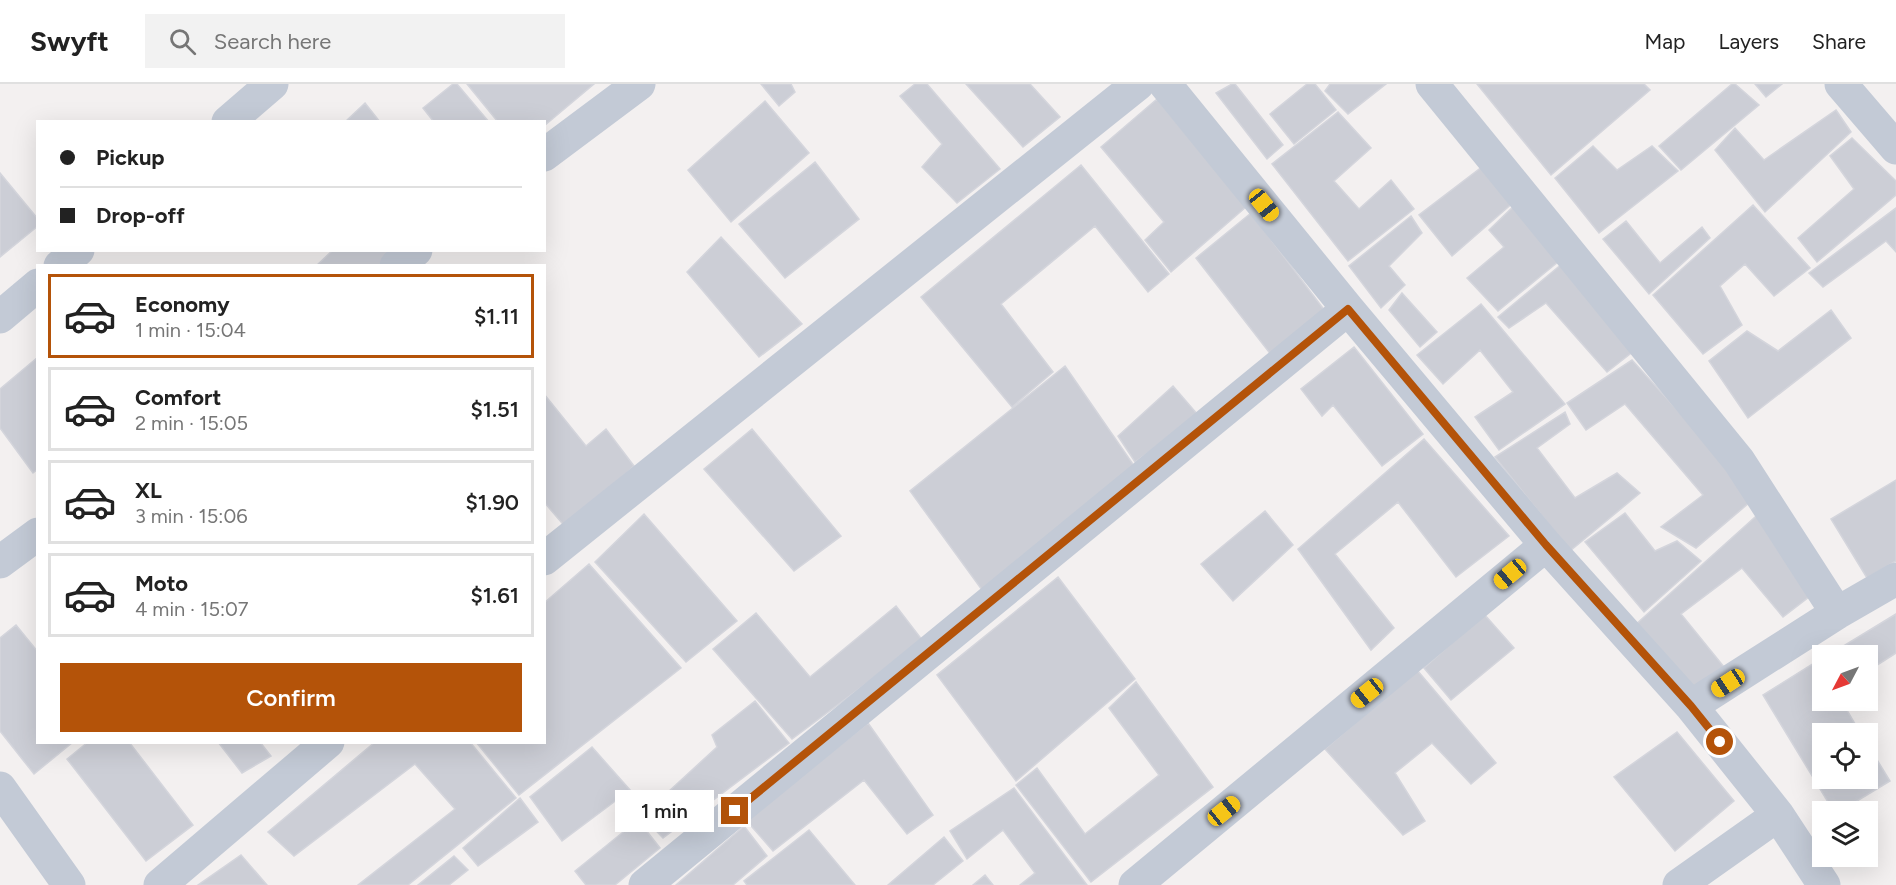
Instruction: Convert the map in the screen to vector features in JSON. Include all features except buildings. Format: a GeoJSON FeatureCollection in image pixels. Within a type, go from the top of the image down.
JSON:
{"type":"FeatureCollection","features":[{"type":"Feature","properties":{"kind":"street"},"geometry":{"type":"LineString","coordinates":[[230,120],[272,84]]}},
{"type":"Feature","properties":{"kind":"street"},"geometry":{"type":"LineString","coordinates":[[546,153],[639,84]]}},
{"type":"Feature","properties":{"kind":"street"},"geometry":{"type":"LineString","coordinates":[[548,549],[1138,84]]}},
{"type":"Feature","properties":{"kind":"street"},"geometry":{"type":"LineString","coordinates":[[1165,84],[1348,309],[1546,545],[1691,706],[1778,815],[1824,885]]}},
{"type":"Feature","properties":{"kind":"street"},"geometry":{"type":"LineString","coordinates":[[1432,84],[1739,460],[1837,613]]}},
{"type":"Feature","properties":{"kind":"street"},"geometry":{"type":"LineString","coordinates":[[1841,84],[1896,148]]}},
{"type":"Feature","properties":{"kind":"street"},"geometry":{"type":"LineString","coordinates":[[62,264],[76,252]]}},
{"type":"Feature","properties":{"kind":"street"},"geometry":{"type":"LineString","coordinates":[[398,264],[414,252]]}},
{"type":"Feature","properties":{"kind":"street"},"geometry":{"type":"LineString","coordinates":[[0,317],[36,287]]}},
{"type":"Feature","properties":{"kind":"street"},"geometry":{"type":"LineString","coordinates":[[645,885],[1348,309]]}},
{"type":"Feature","properties":{"kind":"street"},"geometry":{"type":"LineString","coordinates":[[0,562],[36,535]]}},
{"type":"Feature","properties":{"kind":"street"},"geometry":{"type":"LineString","coordinates":[[1135,885],[1546,545]]}},
{"type":"Feature","properties":{"kind":"street"},"geometry":{"type":"LineString","coordinates":[[1691,706],[1837,613],[1896,579]]}},
{"type":"Feature","properties":{"kind":"street"},"geometry":{"type":"LineString","coordinates":[[160,885],[326,744]]}},
{"type":"Feature","properties":{"kind":"street"},"geometry":{"type":"LineString","coordinates":[[0,788],[69,885]]}},
{"type":"Feature","properties":{"kind":"street"},"geometry":{"type":"LineString","coordinates":[[1679,885],[1778,815]]}},
{"type":"Feature","properties":{"kind":"route"},"geometry":{"type":"LineString","coordinates":[[735,811],[1348,309],[1546,545],[1691,706],[1720,742]]}}]}
